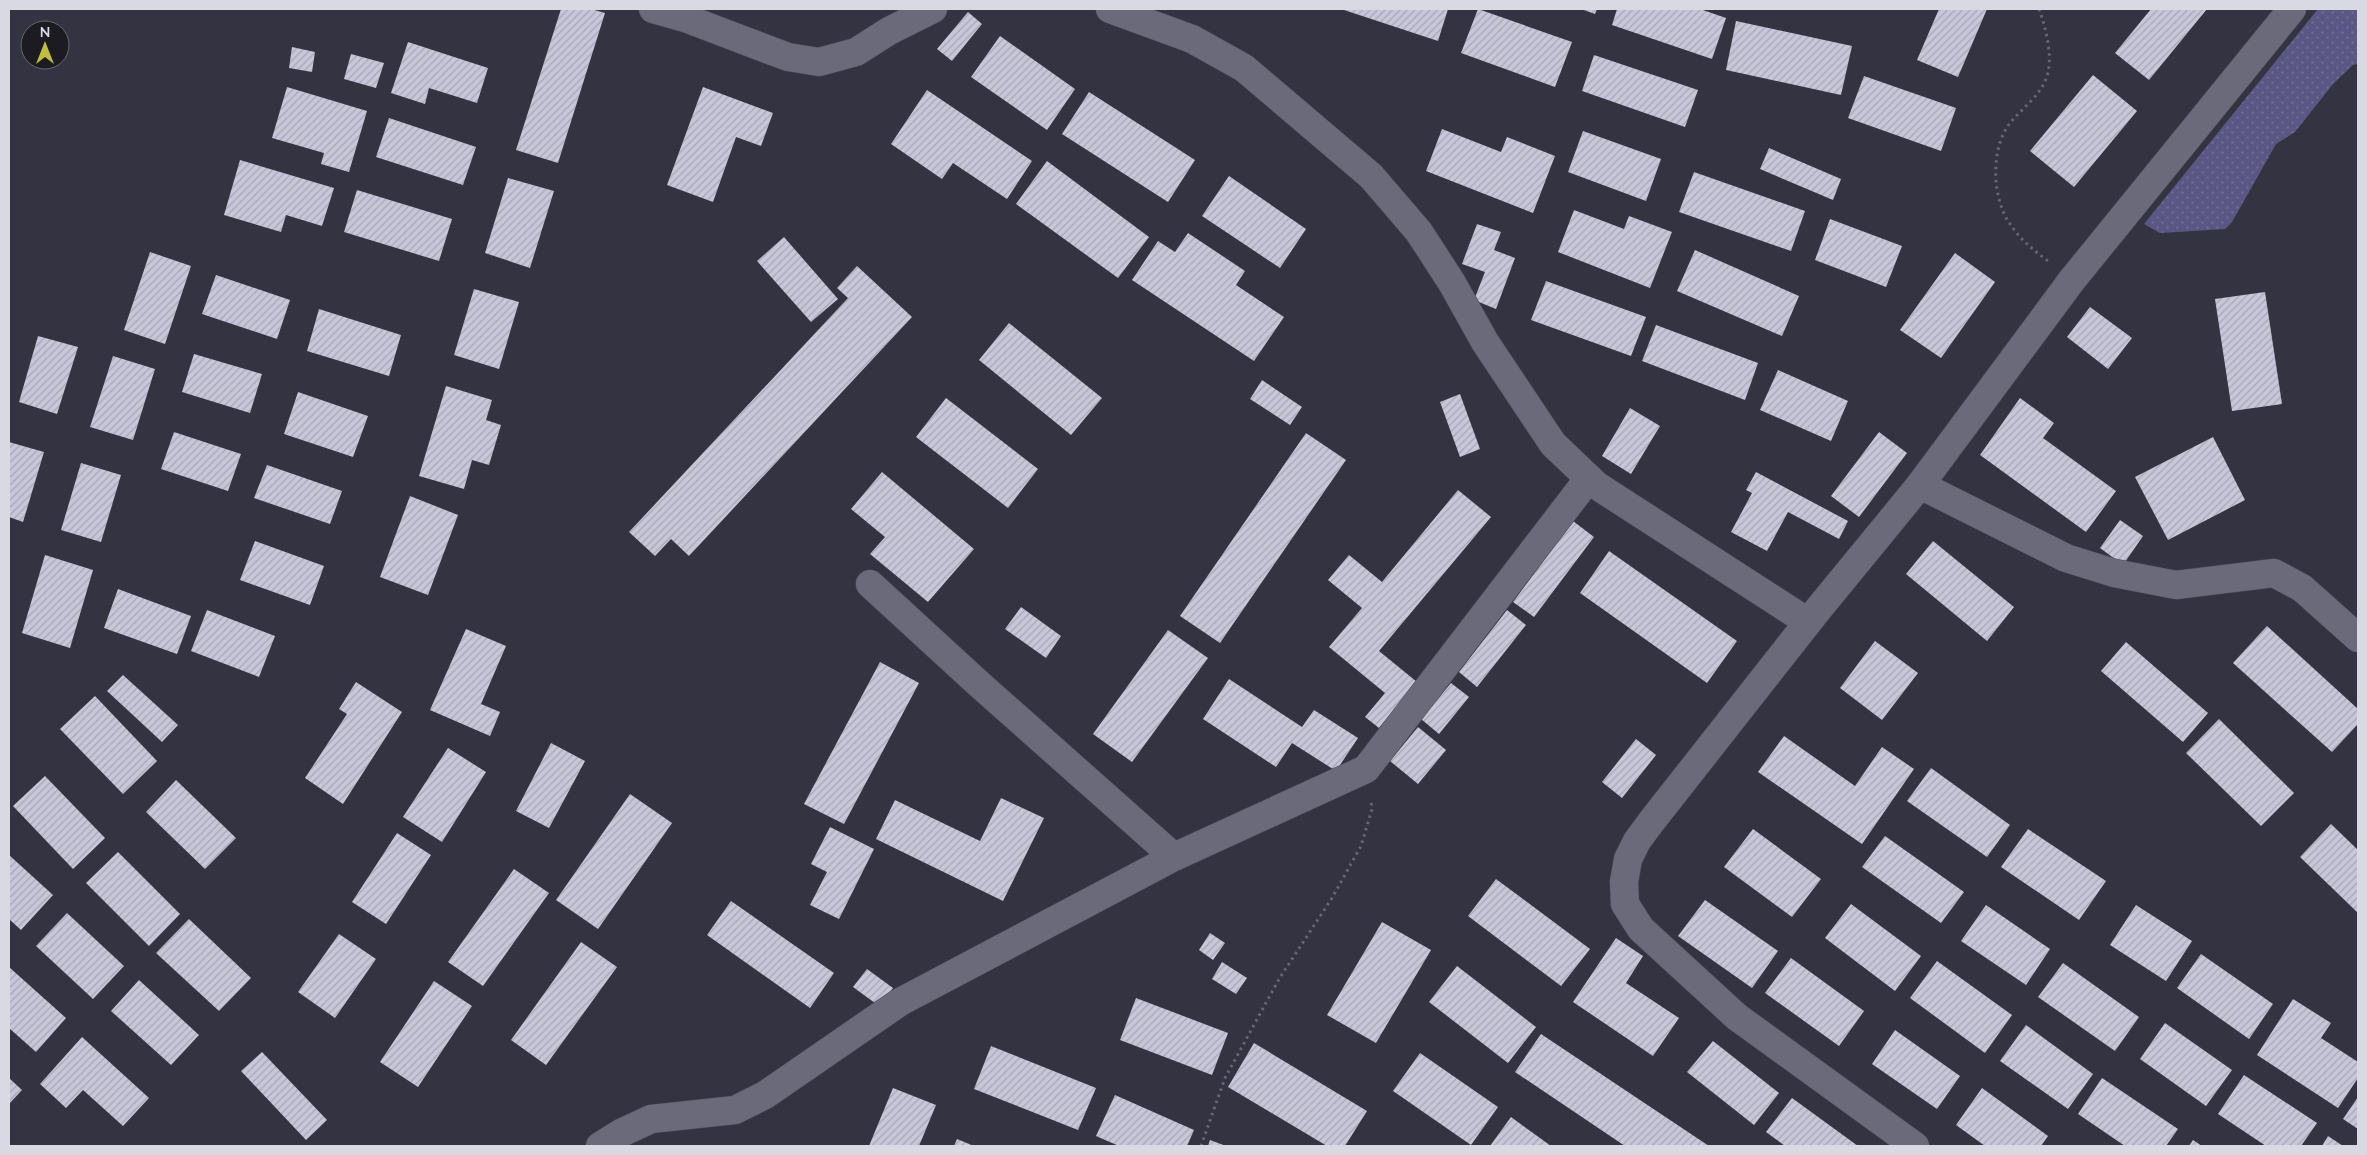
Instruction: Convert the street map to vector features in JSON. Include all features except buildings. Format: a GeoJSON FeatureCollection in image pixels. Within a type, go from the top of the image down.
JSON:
{"type":"FeatureCollection","features":[{"type":"Feature","properties":{"kind":"street"},"geometry":{"type":"LineString","coordinates":[[653,9],[685,18],[788,57],[819,62],[856,52],[889,31],[933,9]]}},
{"type":"Feature","properties":{"kind":"street"},"geometry":{"type":"LineString","coordinates":[[1110,9],[1192,39],[1244,68],[1371,176],[1420,232],[1452,283],[1485,342],[1553,444],[1596,485],[1808,622]]}},
{"type":"Feature","properties":{"kind":"street"},"geometry":{"type":"LineString","coordinates":[[1915,1146],[1737,1017],[1641,929],[1625,904],[1624,882],[1628,859],[1637,841],[1808,622],[1920,485],[2072,280],[2292,9]]}},
{"type":"Feature","properties":{"kind":"street"},"geometry":{"type":"LineString","coordinates":[[600,1146],[651,1118],[735,1110],[765,1095],[900,1002],[1174,857],[1366,770],[1589,478]]}},
{"type":"Feature","properties":{"kind":"street"},"geometry":{"type":"LineString","coordinates":[[1920,485],[2066,558],[2114,573],[2176,585],[2274,573],[2302,588],[2358,638]]}},
{"type":"Feature","properties":{"kind":"street"},"geometry":{"type":"LineString","coordinates":[[870,584],[979,684],[1174,857]]}},
{"type":"Feature","properties":{"kind":"path"},"geometry":{"type":"LineString","coordinates":[[2039,9],[2049,48],[2046,79],[2030,102],[2008,124],[1996,150],[1996,177],[2000,203],[2008,223],[2025,244],[2072,280]]}},
{"type":"Feature","properties":{"kind":"path"},"geometry":{"type":"LineString","coordinates":[[1201,1146],[1225,1078],[1279,979],[1332,898],[1361,846],[1372,809],[1366,770]]}},
{"type":"Feature","properties":{"kind":"shaded area"},"geometry":{"type":"Polygon","coordinates":[[[2318,9],[2358,9],[2358,64],[2353,65],[2333,84],[2295,132],[2276,144],[2232,222],[2225,229],[2160,233],[2144,224],[2318,9]]]}}]}
